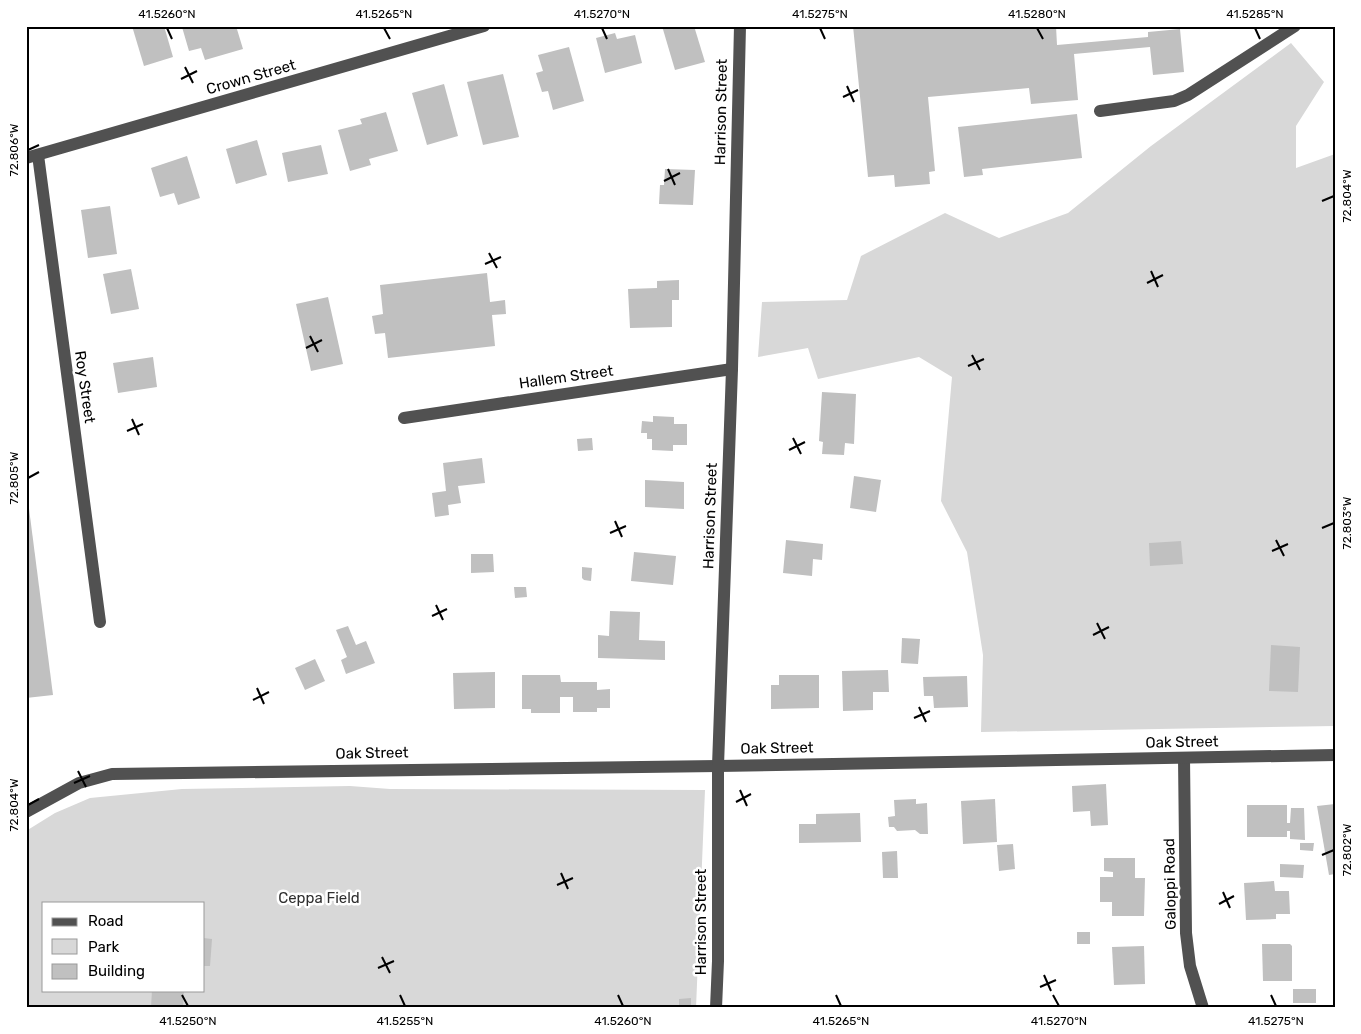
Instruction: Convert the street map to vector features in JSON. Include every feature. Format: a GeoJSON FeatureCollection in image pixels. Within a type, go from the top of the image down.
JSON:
{"type":"FeatureCollection","features":[{"type":"Feature","properties":{"kind":"street","name":"Crown Street"},"geometry":{"type":"LineString","coordinates":[[32,157],[484,26]]}},
{"type":"Feature","properties":{"kind":"street","name":"Harrison Street"},"geometry":{"type":"LineString","coordinates":[[716,1008],[718,961],[718,766],[732,369],[740,26]]}},
{"type":"Feature","properties":{"kind":"street"},"geometry":{"type":"LineString","coordinates":[[1100,110],[1174,101],[1295,26]]}},
{"type":"Feature","properties":{"kind":"street","name":"Roy Street"},"geometry":{"type":"LineString","coordinates":[[32,157],[100,622]]}},
{"type":"Feature","properties":{"kind":"street","name":"Hallem Street"},"geometry":{"type":"LineString","coordinates":[[404,418],[732,369]]}},
{"type":"Feature","properties":{"kind":"street","name":"Oak Street"},"geometry":{"type":"LineString","coordinates":[[26,812],[79,783],[112,774],[1335,755]]}},
{"type":"Feature","properties":{"kind":"street","name":"Galoppi Road"},"geometry":{"type":"LineString","coordinates":[[1184,758],[1186,933],[1190,966],[1203,1008]]}},
{"type":"Feature","properties":{"kind":"green space"},"geometry":{"type":"Polygon","coordinates":[[[1291,43],[1324,82],[1296,126],[1296,168],[1335,154],[1335,726],[981,732],[983,655],[967,552],[941,501],[952,377],[919,357],[818,379],[808,348],[758,357],[762,302],[847,300],[861,256],[945,213],[999,238],[1068,213],[1151,146],[1291,43]]]}},
{"type":"Feature","properties":{"kind":"green space","name":"Ceppa Field"},"geometry":{"type":"Polygon","coordinates":[[[350,786],[390,789],[705,790],[696,1008],[26,1008],[26,831],[55,813],[90,798],[182,789],[350,786]]]}},
{"type":"Feature","properties":{"kind":"building"},"geometry":{"type":"Polygon","coordinates":[[[132,26],[164,26],[173,57],[144,66],[132,26]]]}},
{"type":"Feature","properties":{"kind":"building"},"geometry":{"type":"Polygon","coordinates":[[[183,26],[236,26],[243,49],[205,60],[201,48],[189,51],[183,26]]]}},
{"type":"Feature","properties":{"kind":"building"},"geometry":{"type":"Polygon","coordinates":[[[662,26],[694,26],[705,62],[675,70],[662,26]]]}},
{"type":"Feature","properties":{"kind":"building"},"geometry":{"type":"Polygon","coordinates":[[[853,26],[920,26],[921,28],[940,26],[1056,26],[1057,45],[1148,37],[1148,32],[1180,29],[1184,72],[1153,75],[1150,47],[1074,54],[1078,100],[1031,104],[1029,88],[928,97],[935,171],[929,172],[930,184],[895,187],[894,175],[868,177],[853,26]]]}},
{"type":"Feature","properties":{"kind":"building"},"geometry":{"type":"Polygon","coordinates":[[[615,33],[617,39],[635,35],[642,63],[605,73],[596,38],[615,33]]]}},
{"type":"Feature","properties":{"kind":"building"},"geometry":{"type":"Polygon","coordinates":[[[569,47],[584,101],[553,110],[548,91],[542,92],[536,73],[543,71],[538,55],[569,47]]]}},
{"type":"Feature","properties":{"kind":"building"},"geometry":{"type":"Polygon","coordinates":[[[503,74],[519,137],[483,145],[467,82],[503,74]]]}},
{"type":"Feature","properties":{"kind":"building"},"geometry":{"type":"Polygon","coordinates":[[[444,84],[458,136],[427,145],[412,93],[444,84]]]}},
{"type":"Feature","properties":{"kind":"building"},"geometry":{"type":"Polygon","coordinates":[[[386,112],[398,151],[369,159],[371,165],[350,171],[338,130],[362,124],[360,119],[386,112]]]}},
{"type":"Feature","properties":{"kind":"building"},"geometry":{"type":"Polygon","coordinates":[[[1077,114],[1082,158],[982,169],[983,175],[964,177],[958,127],[1077,114]]]}},
{"type":"Feature","properties":{"kind":"building"},"geometry":{"type":"Polygon","coordinates":[[[257,140],[267,175],[236,184],[226,149],[257,140]]]}},
{"type":"Feature","properties":{"kind":"building"},"geometry":{"type":"Polygon","coordinates":[[[321,145],[328,174],[288,182],[282,153],[321,145]]]}},
{"type":"Feature","properties":{"kind":"building"},"geometry":{"type":"Polygon","coordinates":[[[187,156],[200,198],[178,205],[174,193],[160,197],[151,168],[187,156]]]}},
{"type":"Feature","properties":{"kind":"building"},"geometry":{"type":"Polygon","coordinates":[[[665,169],[695,170],[693,205],[659,204],[660,185],[664,185],[665,169]]]}},
{"type":"Feature","properties":{"kind":"building"},"geometry":{"type":"Polygon","coordinates":[[[110,206],[117,254],[88,258],[81,210],[110,206]]]}},
{"type":"Feature","properties":{"kind":"building"},"geometry":{"type":"Polygon","coordinates":[[[131,269],[139,309],[111,314],[103,274],[131,269]]]}},
{"type":"Feature","properties":{"kind":"building"},"geometry":{"type":"Polygon","coordinates":[[[487,273],[490,302],[505,300],[506,314],[492,315],[495,346],[388,358],[385,333],[375,334],[372,316],[383,314],[380,285],[487,273]]]}},
{"type":"Feature","properties":{"kind":"building"},"geometry":{"type":"Polygon","coordinates":[[[679,280],[679,300],[672,300],[672,327],[630,328],[628,289],[657,288],[657,281],[679,280]]]}},
{"type":"Feature","properties":{"kind":"building"},"geometry":{"type":"Polygon","coordinates":[[[328,297],[343,364],[311,371],[296,304],[328,297]]]}},
{"type":"Feature","properties":{"kind":"building"},"geometry":{"type":"Polygon","coordinates":[[[153,357],[157,387],[118,393],[113,363],[153,357]]]}},
{"type":"Feature","properties":{"kind":"building"},"geometry":{"type":"Polygon","coordinates":[[[822,392],[856,394],[854,444],[845,443],[844,455],[822,454],[823,442],[819,441],[822,392]]]}},
{"type":"Feature","properties":{"kind":"building"},"geometry":{"type":"Polygon","coordinates":[[[653,416],[674,417],[674,424],[687,424],[687,445],[673,445],[673,451],[652,450],[652,439],[647,439],[647,433],[641,433],[642,421],[653,422],[653,416]]]}},
{"type":"Feature","properties":{"kind":"building"},"geometry":{"type":"Polygon","coordinates":[[[592,438],[593,450],[578,451],[577,439],[592,438]]]}},
{"type":"Feature","properties":{"kind":"building"},"geometry":{"type":"Polygon","coordinates":[[[482,458],[485,483],[458,486],[461,503],[448,505],[449,515],[435,517],[432,493],[446,491],[443,463],[482,458]]]}},
{"type":"Feature","properties":{"kind":"building"},"geometry":{"type":"Polygon","coordinates":[[[854,476],[881,480],[876,512],[850,508],[854,476]]]}},
{"type":"Feature","properties":{"kind":"building"},"geometry":{"type":"Polygon","coordinates":[[[645,480],[684,482],[684,509],[645,507],[645,480]]]}},
{"type":"Feature","properties":{"kind":"building"},"geometry":{"type":"Polygon","coordinates":[[[26,493],[53,695],[26,698],[26,493]]]}},
{"type":"Feature","properties":{"kind":"building"},"geometry":{"type":"Polygon","coordinates":[[[786,540],[823,544],[822,560],[813,559],[812,576],[783,573],[786,540]]]}},
{"type":"Feature","properties":{"kind":"building"},"geometry":{"type":"Polygon","coordinates":[[[1181,541],[1183,564],[1150,566],[1149,543],[1181,541]]]}},
{"type":"Feature","properties":{"kind":"building"},"geometry":{"type":"Polygon","coordinates":[[[634,552],[676,556],[673,585],[631,581],[634,552]]]}},
{"type":"Feature","properties":{"kind":"building"},"geometry":{"type":"Polygon","coordinates":[[[471,554],[493,554],[494,572],[471,573],[471,554]]]}},
{"type":"Feature","properties":{"kind":"building"},"geometry":{"type":"Polygon","coordinates":[[[582,567],[592,568],[591,581],[582,578],[582,567]]]}},
{"type":"Feature","properties":{"kind":"building"},"geometry":{"type":"Polygon","coordinates":[[[514,587],[526,587],[527,597],[515,598],[514,587]]]}},
{"type":"Feature","properties":{"kind":"building"},"geometry":{"type":"Polygon","coordinates":[[[610,611],[640,612],[639,640],[665,641],[665,660],[598,658],[598,635],[609,636],[610,611]]]}},
{"type":"Feature","properties":{"kind":"building"},"geometry":{"type":"Polygon","coordinates":[[[348,626],[356,645],[366,641],[375,663],[346,674],[341,660],[347,657],[336,630],[348,626]]]}},
{"type":"Feature","properties":{"kind":"building"},"geometry":{"type":"Polygon","coordinates":[[[902,638],[920,639],[918,664],[901,663],[902,638]]]}},
{"type":"Feature","properties":{"kind":"building"},"geometry":{"type":"Polygon","coordinates":[[[1271,645],[1300,647],[1298,692],[1269,691],[1271,645]]]}},
{"type":"Feature","properties":{"kind":"building"},"geometry":{"type":"Polygon","coordinates":[[[315,659],[325,681],[305,690],[295,668],[315,659]]]}},
{"type":"Feature","properties":{"kind":"building"},"geometry":{"type":"Polygon","coordinates":[[[888,670],[889,692],[873,692],[873,710],[843,711],[842,671],[888,670]]]}},
{"type":"Feature","properties":{"kind":"building"},"geometry":{"type":"Polygon","coordinates":[[[495,672],[495,708],[454,709],[453,673],[495,672]]]}},
{"type":"Feature","properties":{"kind":"building"},"geometry":{"type":"Polygon","coordinates":[[[522,675],[560,675],[561,682],[597,682],[597,690],[610,689],[610,708],[597,708],[597,712],[573,712],[573,697],[560,697],[560,713],[531,713],[531,709],[522,709],[522,675]]]}},
{"type":"Feature","properties":{"kind":"building"},"geometry":{"type":"Polygon","coordinates":[[[779,675],[819,675],[819,708],[771,709],[771,685],[779,685],[779,675]]]}},
{"type":"Feature","properties":{"kind":"building"},"geometry":{"type":"Polygon","coordinates":[[[967,676],[968,707],[934,708],[933,696],[924,696],[923,677],[967,676]]]}},
{"type":"Feature","properties":{"kind":"building"},"geometry":{"type":"Polygon","coordinates":[[[1106,784],[1108,825],[1091,826],[1090,811],[1073,812],[1072,786],[1106,784]]]}},
{"type":"Feature","properties":{"kind":"building"},"geometry":{"type":"Polygon","coordinates":[[[916,799],[916,804],[927,803],[928,834],[920,834],[915,830],[897,831],[894,827],[889,827],[888,817],[895,816],[894,800],[916,799]]]}},
{"type":"Feature","properties":{"kind":"building"},"geometry":{"type":"Polygon","coordinates":[[[995,799],[997,842],[963,844],[961,801],[995,799]]]}},
{"type":"Feature","properties":{"kind":"building"},"geometry":{"type":"Polygon","coordinates":[[[1335,804],[1335,874],[1329,875],[1317,806],[1335,804]]]}},
{"type":"Feature","properties":{"kind":"building"},"geometry":{"type":"Polygon","coordinates":[[[1247,805],[1287,805],[1287,823],[1290,823],[1291,808],[1304,808],[1305,840],[1290,839],[1290,831],[1287,831],[1287,837],[1247,837],[1247,805]]]}},
{"type":"Feature","properties":{"kind":"building"},"geometry":{"type":"Polygon","coordinates":[[[860,813],[861,842],[799,843],[799,824],[816,824],[816,814],[860,813]]]}},
{"type":"Feature","properties":{"kind":"building"},"geometry":{"type":"Polygon","coordinates":[[[1300,843],[1314,843],[1313,851],[1300,850],[1300,843]]]}},
{"type":"Feature","properties":{"kind":"building"},"geometry":{"type":"Polygon","coordinates":[[[1013,844],[1015,869],[999,871],[997,845],[1013,844]]]}},
{"type":"Feature","properties":{"kind":"building"},"geometry":{"type":"Polygon","coordinates":[[[897,851],[898,878],[883,878],[882,852],[897,851]]]}},
{"type":"Feature","properties":{"kind":"building"},"geometry":{"type":"Polygon","coordinates":[[[1104,858],[1135,858],[1135,878],[1145,878],[1144,916],[1112,916],[1112,902],[1100,902],[1100,877],[1113,877],[1113,872],[1104,871],[1104,858]]]}},
{"type":"Feature","properties":{"kind":"building"},"geometry":{"type":"Polygon","coordinates":[[[1280,864],[1304,865],[1303,878],[1280,877],[1280,864]]]}},
{"type":"Feature","properties":{"kind":"building"},"geometry":{"type":"Polygon","coordinates":[[[1274,881],[1275,891],[1289,891],[1290,914],[1276,914],[1276,919],[1246,920],[1244,883],[1274,881]]]}},
{"type":"Feature","properties":{"kind":"building"},"geometry":{"type":"Polygon","coordinates":[[[1077,932],[1090,932],[1090,944],[1077,944],[1077,932]]]}},
{"type":"Feature","properties":{"kind":"building"},"geometry":{"type":"Polygon","coordinates":[[[205,938],[212,939],[210,966],[205,966],[205,938]]]}},
{"type":"Feature","properties":{"kind":"building"},"geometry":{"type":"Polygon","coordinates":[[[1262,944],[1290,944],[1292,946],[1292,981],[1263,981],[1262,944]]]}},
{"type":"Feature","properties":{"kind":"building"},"geometry":{"type":"Polygon","coordinates":[[[1144,946],[1145,984],[1114,985],[1112,947],[1144,946]]]}},
{"type":"Feature","properties":{"kind":"building"},"geometry":{"type":"Polygon","coordinates":[[[1293,989],[1316,989],[1316,1003],[1293,1003],[1293,989]]]}},
{"type":"Feature","properties":{"kind":"building"},"geometry":{"type":"Polygon","coordinates":[[[152,992],[184,992],[183,1008],[151,1008],[152,992]]]}},
{"type":"Feature","properties":{"kind":"building"},"geometry":{"type":"Polygon","coordinates":[[[691,998],[691,1008],[679,1008],[679,999],[691,998]]]}}]}
